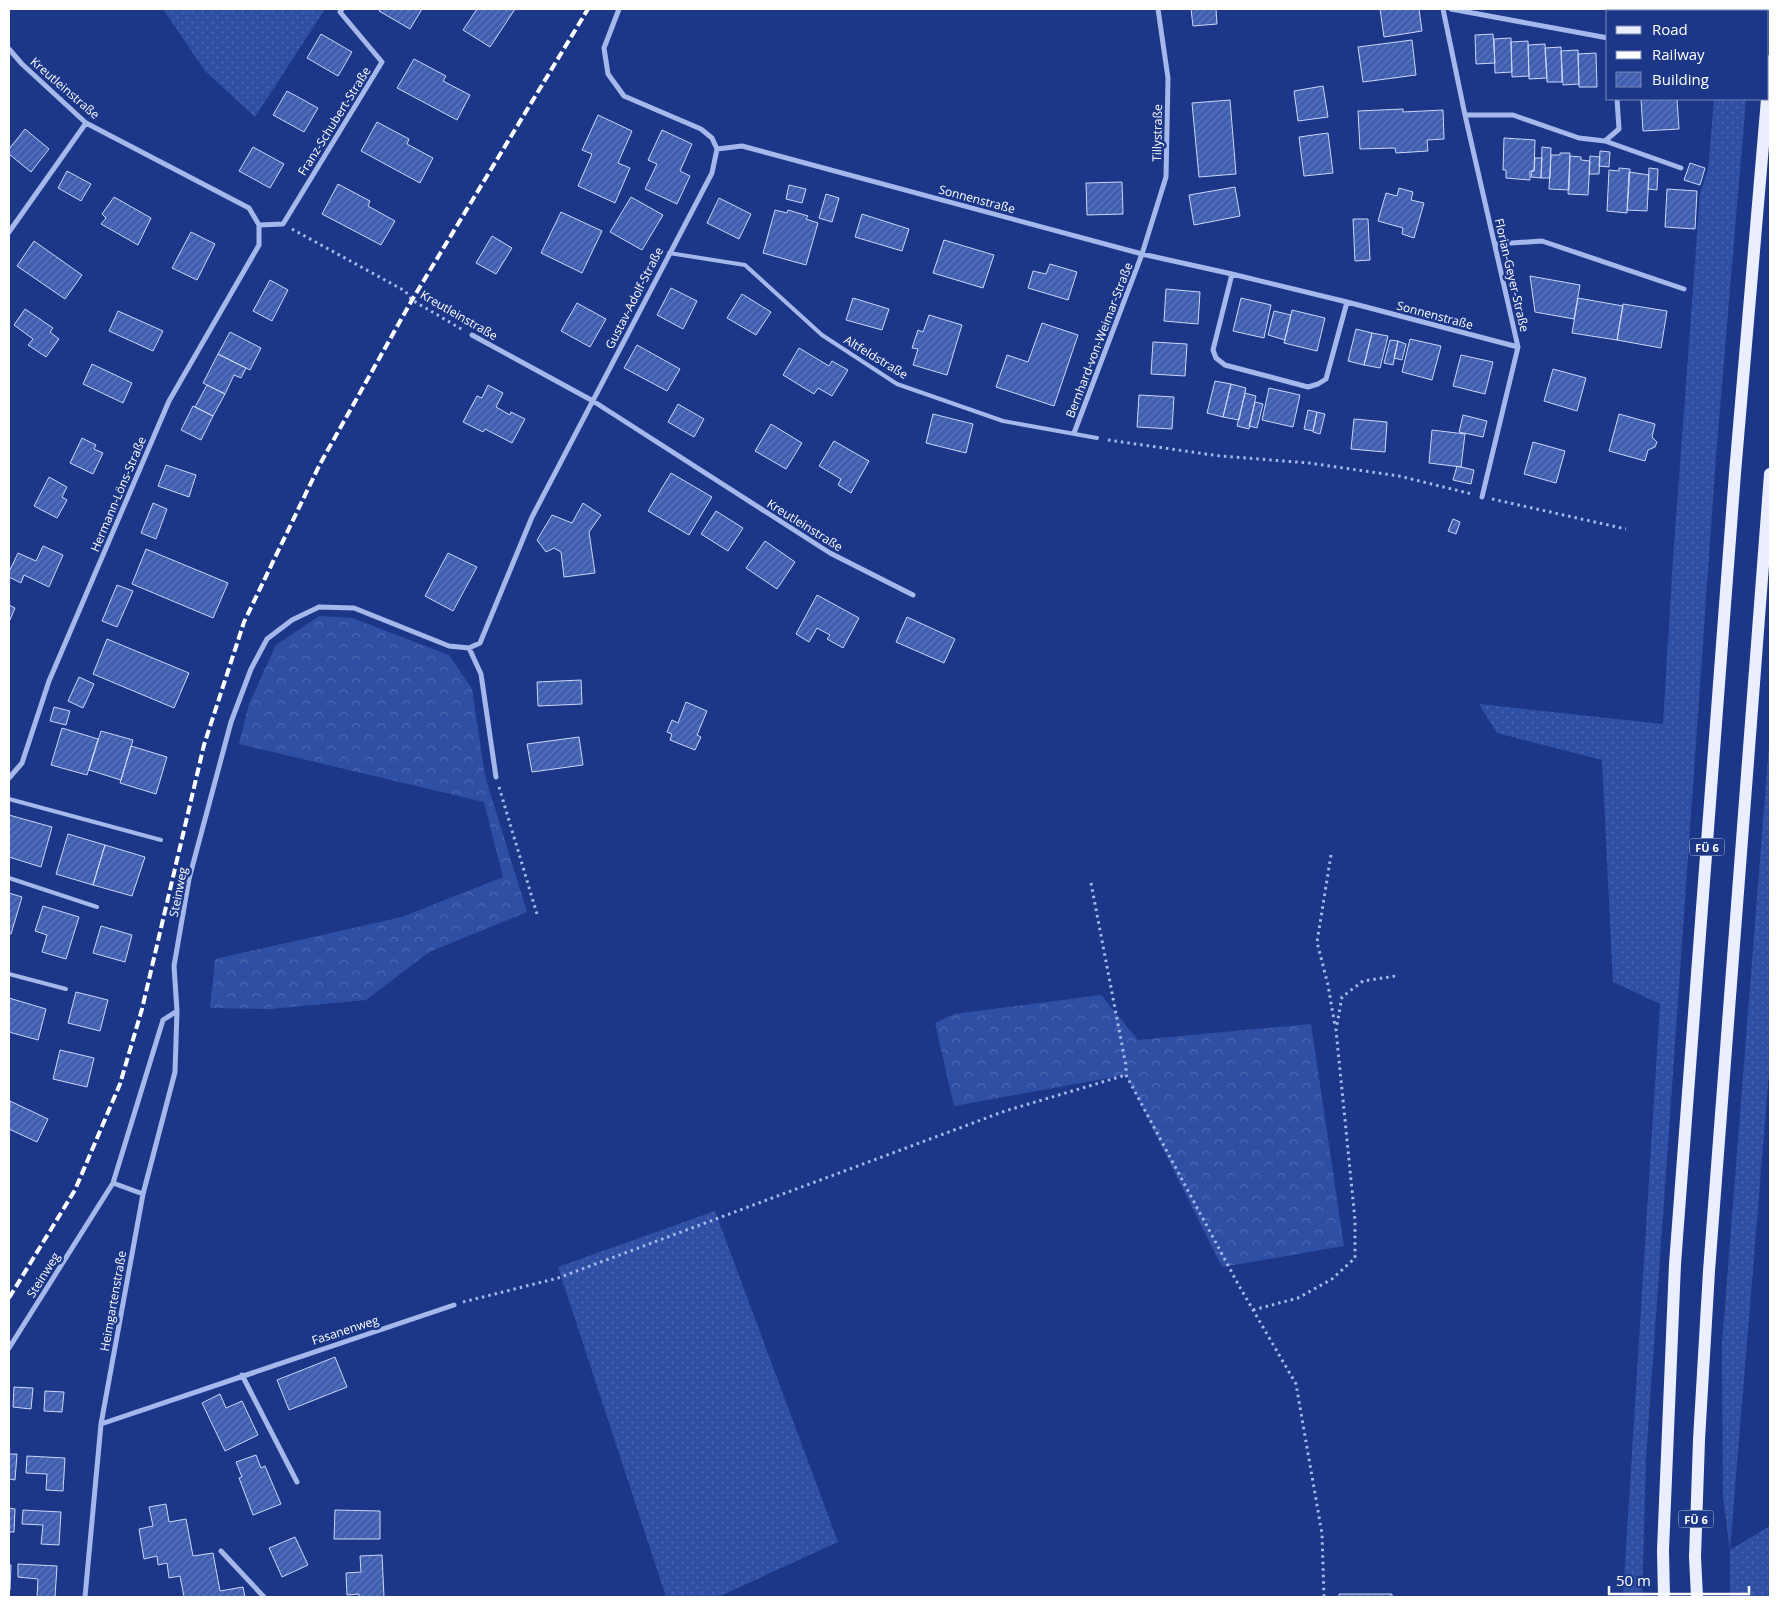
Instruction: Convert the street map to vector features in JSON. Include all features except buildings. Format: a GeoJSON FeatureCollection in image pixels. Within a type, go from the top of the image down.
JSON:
{"type":"FeatureCollection","features":[{"type":"Feature","properties":{"kind":"main road"},"geometry":{"type":"LineString","coordinates":[[1769,76],[1770,60]]}},
{"type":"Feature","properties":{"kind":"main road","name":"FÜ 6"},"geometry":{"type":"LineString","coordinates":[[1664,1597],[1663,1550],[1676,1254],[1735,473],[1767,100]]}},
{"type":"Feature","properties":{"kind":"main road","name":"FÜ 6"},"geometry":{"type":"LineString","coordinates":[[1697,1597],[1695,1557],[1709,1271],[1770,474]]}},
{"type":"Feature","properties":{"kind":"street","name":"Franz-Schubert-Straße"},"geometry":{"type":"LineString","coordinates":[[283,224],[382,62],[340,12],[342,9]]}},
{"type":"Feature","properties":{"kind":"street"},"geometry":{"type":"LineString","coordinates":[[619,9],[604,48],[608,74],[624,96],[701,129],[712,138],[716,149]]}},
{"type":"Feature","properties":{"kind":"street","name":"Tillystraße"},"geometry":{"type":"LineString","coordinates":[[1142,254],[1166,177],[1168,78],[1158,9]]}},
{"type":"Feature","properties":{"kind":"street","name":"Florian-Geyer-Straße"},"geometry":{"type":"LineString","coordinates":[[1443,9],[1518,347],[1482,497]]}},
{"type":"Feature","properties":{"kind":"street"},"geometry":{"type":"LineString","coordinates":[[1451,9],[1606,38]]}},
{"type":"Feature","properties":{"kind":"street","name":"Kreutleinstraße"},"geometry":{"type":"LineString","coordinates":[[9,49],[22,64],[86,123],[248,208],[259,225]]}},
{"type":"Feature","properties":{"kind":"street"},"geometry":{"type":"LineString","coordinates":[[1605,141],[1619,129],[1617,100]]}},
{"type":"Feature","properties":{"kind":"street"},"geometry":{"type":"LineString","coordinates":[[1465,115],[1513,115],[1579,138],[1605,141],[1680,168]]}},
{"type":"Feature","properties":{"kind":"street"},"geometry":{"type":"LineString","coordinates":[[9,232],[86,123]]}},
{"type":"Feature","properties":{"kind":"street","name":"Sonnenstraße"},"geometry":{"type":"LineString","coordinates":[[716,149],[742,146],[1142,254],[1347,302],[1518,347]]}},
{"type":"Feature","properties":{"kind":"street","name":"Gustav-Adolf-Straße"},"geometry":{"type":"LineString","coordinates":[[469,648],[480,643],[532,516],[712,172],[716,149]]}},
{"type":"Feature","properties":{"kind":"street"},"geometry":{"type":"LineString","coordinates":[[259,225],[283,224]]}},
{"type":"Feature","properties":{"kind":"street","name":"Hermann-Löns-Straße"},"geometry":{"type":"LineString","coordinates":[[9,778],[22,763],[49,681],[169,400],[259,245],[259,225]]}},
{"type":"Feature","properties":{"kind":"street"},"geometry":{"type":"LineString","coordinates":[[1496,244],[1542,241],[1684,289]]}},
{"type":"Feature","properties":{"kind":"street","name":"Bernhard-von-Weimar-Straße"},"geometry":{"type":"LineString","coordinates":[[1074,433],[1142,254]]}},
{"type":"Feature","properties":{"kind":"street"},"geometry":{"type":"LineString","coordinates":[[1232,274],[1213,350],[1216,358],[1225,365],[1308,387],[1326,379],[1347,302]]}},
{"type":"Feature","properties":{"kind":"street","name":"Kreutleinstraße"},"geometry":{"type":"LineString","coordinates":[[472,336],[593,401],[830,554],[914,595]]}},
{"type":"Feature","properties":{"kind":"street","name":"Steinweg"},"geometry":{"type":"LineString","coordinates":[[9,1348],[113,1183],[163,1020],[177,1011],[174,966],[189,879],[231,722],[251,669],[267,638],[292,620],[319,607],[354,608],[449,646],[469,648]]}},
{"type":"Feature","properties":{"kind":"street"},"geometry":{"type":"LineString","coordinates":[[469,648],[481,674],[496,777]]}},
{"type":"Feature","properties":{"kind":"street","name":"Heimgartenstraße"},"geometry":{"type":"LineString","coordinates":[[85,1597],[101,1424],[143,1194],[174,1072],[177,1011]]}},
{"type":"Feature","properties":{"kind":"street"},"geometry":{"type":"LineString","coordinates":[[113,1183],[143,1194]]}},
{"type":"Feature","properties":{"kind":"street","name":"Fasanenweg"},"geometry":{"type":"LineString","coordinates":[[101,1424],[454,1305]]}},
{"type":"Feature","properties":{"kind":"street"},"geometry":{"type":"LineString","coordinates":[[242,1375],[297,1482]]}},
{"type":"Feature","properties":{"kind":"street"},"geometry":{"type":"LineString","coordinates":[[221,1551],[264,1597]]}},
{"type":"Feature","properties":{"kind":"lane","name":"Altfeldstraße"},"geometry":{"type":"LineString","coordinates":[[669,253],[745,265],[822,335],[897,384],[1003,422],[1097,438]]}},
{"type":"Feature","properties":{"kind":"lane"},"geometry":{"type":"LineString","coordinates":[[9,799],[161,840]]}},
{"type":"Feature","properties":{"kind":"lane"},"geometry":{"type":"LineString","coordinates":[[9,878],[97,907]]}},
{"type":"Feature","properties":{"kind":"lane"},"geometry":{"type":"LineString","coordinates":[[9,974],[66,989]]}},
{"type":"Feature","properties":{"kind":"path","name":"Kreutleinstraße"},"geometry":{"type":"LineString","coordinates":[[283,224],[405,291],[412,300],[472,336]]}},
{"type":"Feature","properties":{"kind":"path"},"geometry":{"type":"LineString","coordinates":[[1097,438],[1220,456],[1309,463],[1390,475],[1626,529]]}},
{"type":"Feature","properties":{"kind":"path"},"geometry":{"type":"LineString","coordinates":[[496,777],[537,914]]}},
{"type":"Feature","properties":{"kind":"path"},"geometry":{"type":"LineString","coordinates":[[1253,1310],[1298,1298],[1332,1279],[1355,1258],[1355,1220],[1336,1030],[1328,985],[1317,942],[1331,855]]}},
{"type":"Feature","properties":{"kind":"path"},"geometry":{"type":"LineString","coordinates":[[1092,883],[1126,1066],[1126,1075],[1253,1310],[1296,1384],[1322,1534],[1324,1597]]}},
{"type":"Feature","properties":{"kind":"path"},"geometry":{"type":"LineString","coordinates":[[1336,1030],[1342,997],[1363,981],[1396,976]]}},
{"type":"Feature","properties":{"kind":"path"},"geometry":{"type":"LineString","coordinates":[[454,1305],[558,1278],[1005,1111],[1126,1075]]}},
{"type":"Feature","properties":{"kind":"green space"},"geometry":{"type":"Polygon","coordinates":[[[163,9],[325,9],[255,117],[205,71],[163,9]]]}},
{"type":"Feature","properties":{"kind":"green space"},"geometry":{"type":"Polygon","coordinates":[[[1714,100],[1746,100],[1716,456],[1646,1459],[1642,1597],[1623,1597],[1660,1004],[1613,982],[1602,760],[1497,733],[1479,704],[1663,724],[1673,559],[1700,194],[1708,169],[1714,100]]]}},
{"type":"Feature","properties":{"kind":"green space"},"geometry":{"type":"Polygon","coordinates":[[[319,616],[352,618],[449,655],[472,689],[485,776],[527,912],[429,952],[366,1000],[270,1009],[210,1008],[215,959],[402,917],[503,877],[484,802],[239,744],[249,704],[276,645],[319,616]]]}},
{"type":"Feature","properties":{"kind":"green space"},"geometry":{"type":"Polygon","coordinates":[[[1770,732],[1770,1061],[1730,1550],[1770,1526],[1770,1597],[1730,1597],[1730,1551],[1723,1497],[1722,1344],[1770,732]]]}},
{"type":"Feature","properties":{"kind":"green space"},"geometry":{"type":"Polygon","coordinates":[[[1101,995],[1138,1040],[1311,1024],[1344,1246],[1222,1267],[1126,1075],[954,1106],[935,1023],[954,1014],[1101,995]]]}},
{"type":"Feature","properties":{"kind":"green space"},"geometry":{"type":"Polygon","coordinates":[[[715,1211],[838,1542],[718,1597],[666,1597],[558,1267],[715,1211]]]}},
{"type":"Feature","properties":{"kind":"railway"},"geometry":{"type":"LineString","coordinates":[[9,1298],[75,1190],[120,1084],[142,1009],[204,745],[244,622],[320,464],[412,300],[588,9]]}}]}
